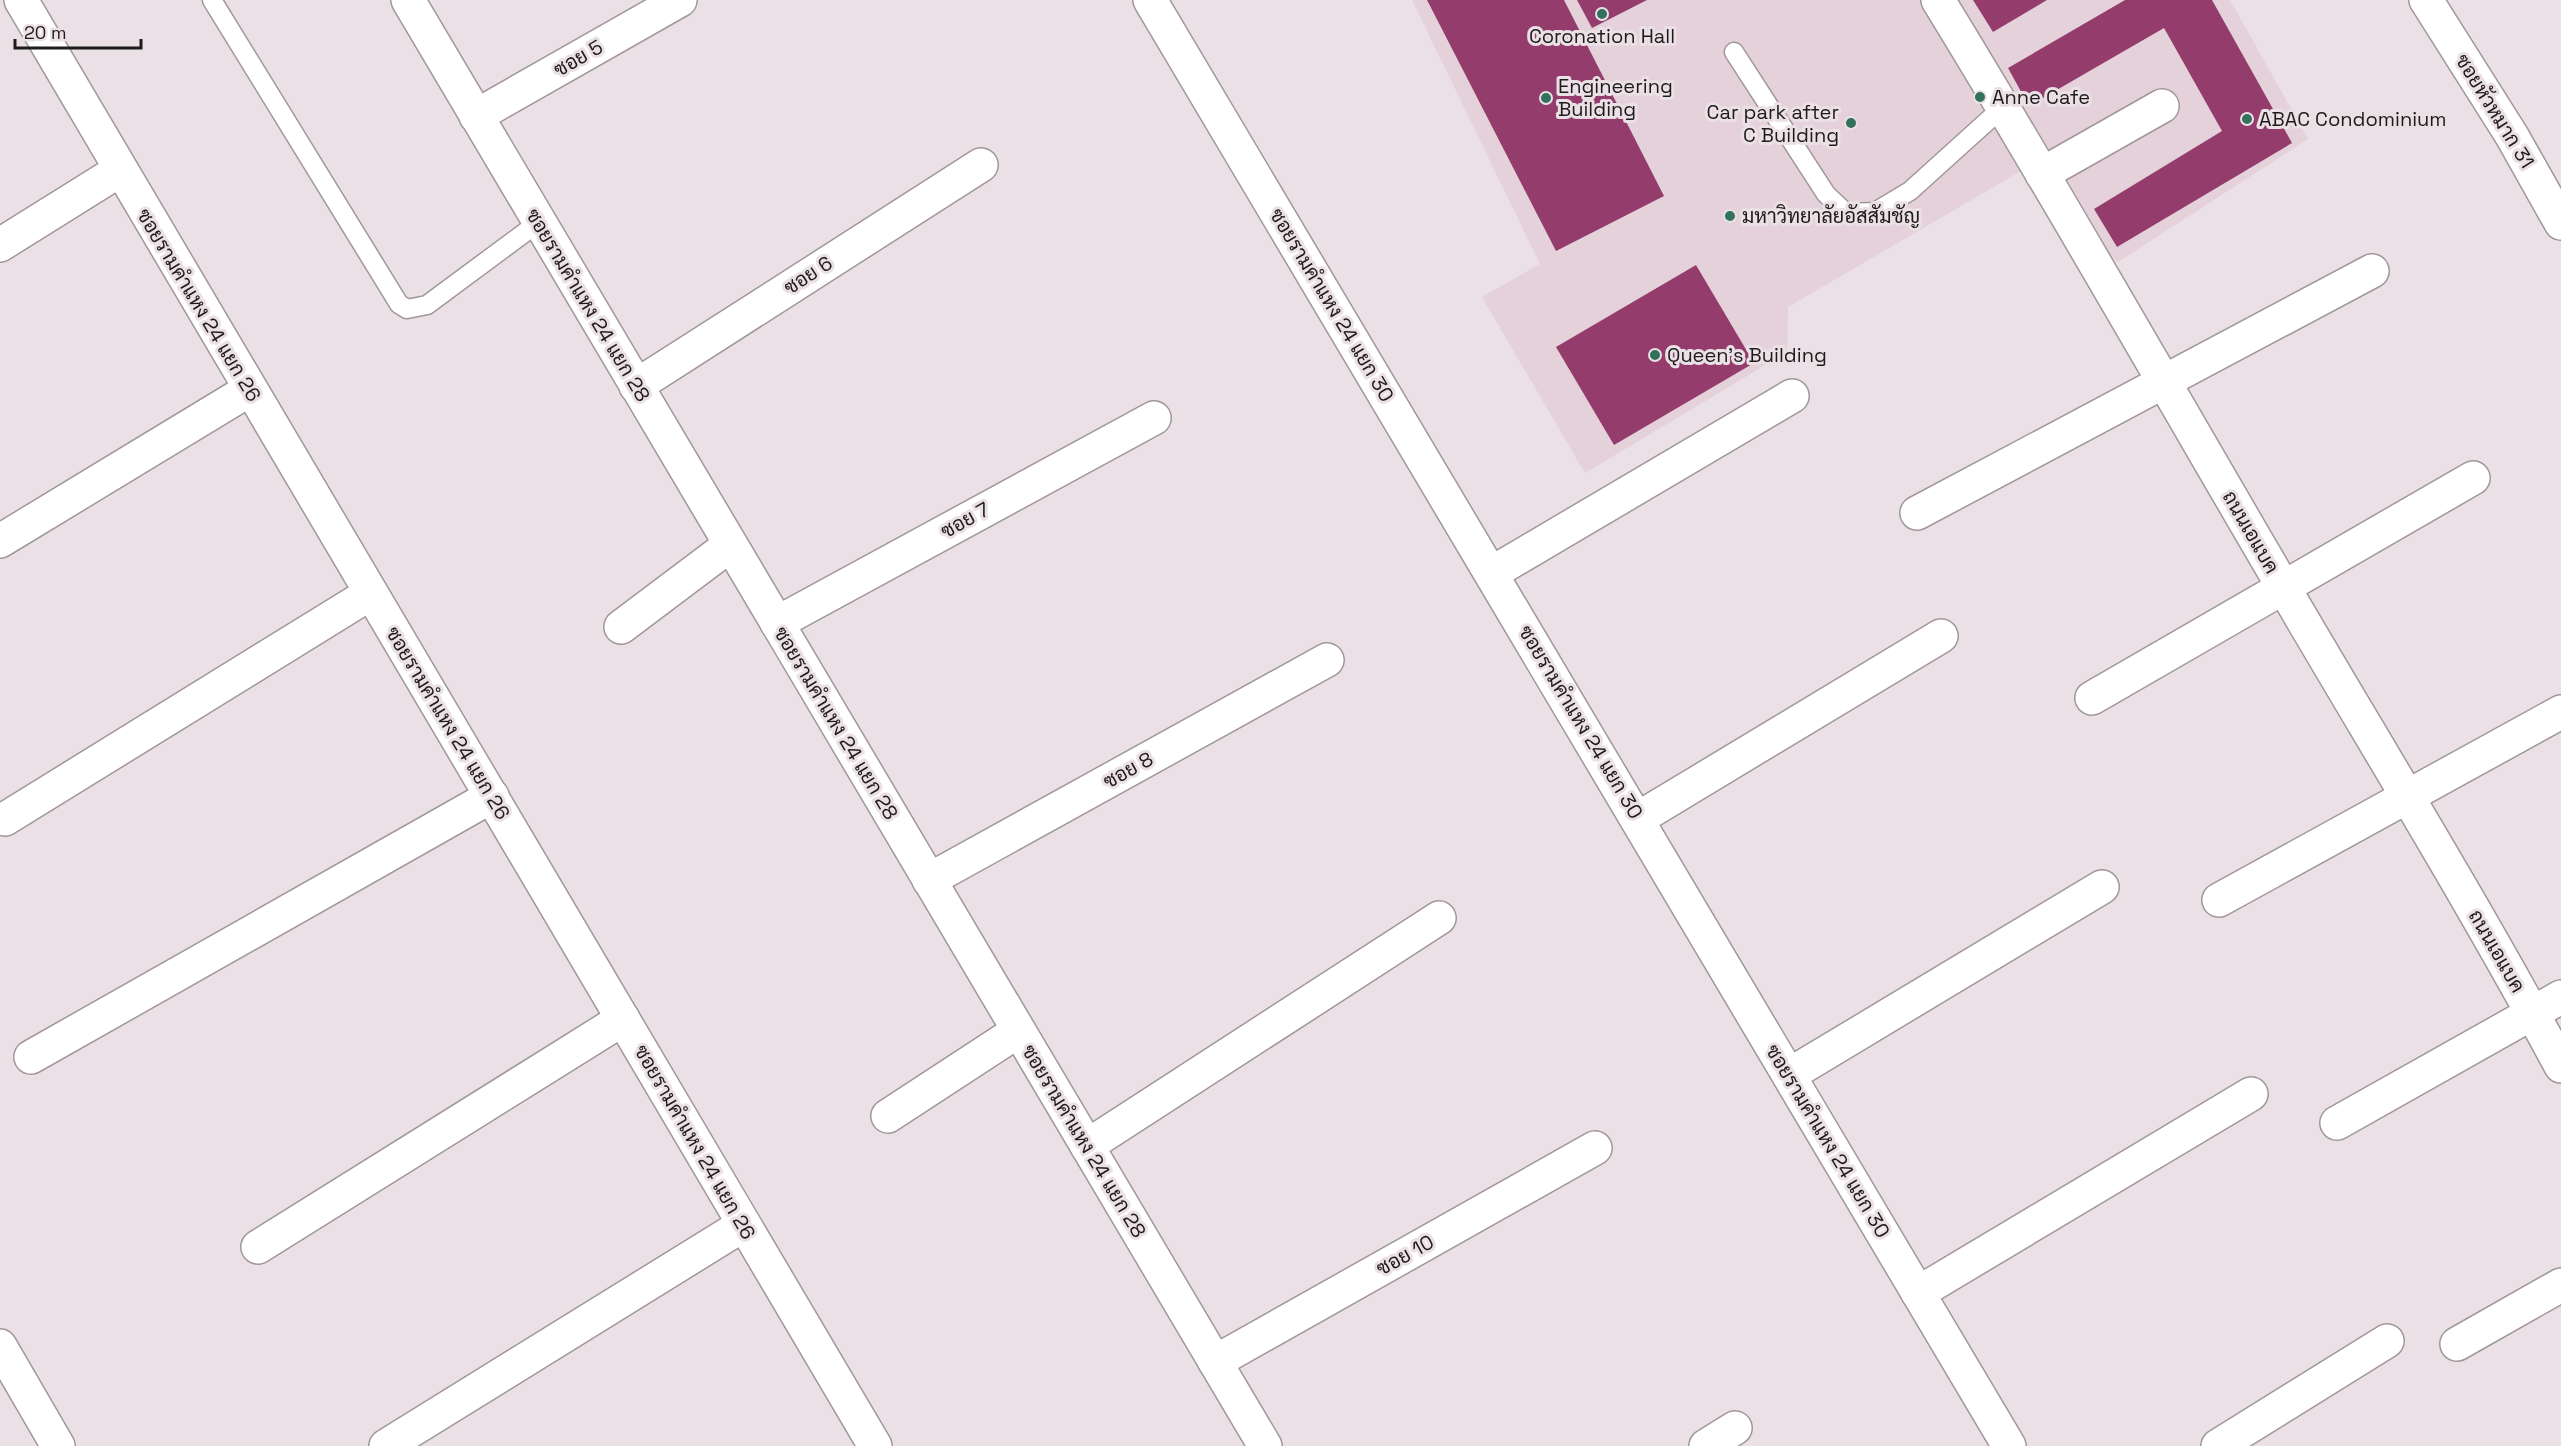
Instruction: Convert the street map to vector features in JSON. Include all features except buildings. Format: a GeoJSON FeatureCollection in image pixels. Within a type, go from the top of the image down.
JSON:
{"type":"FeatureCollection","features":[{"type":"Feature","properties":{"kind":"street","name":"ซอยรามคำแหง 24 แยก 26"},"geometry":{"type":"LineString","coordinates":[[21,0],[249,390],[623,1019],[868,1444]]}},
{"type":"Feature","properties":{"kind":"street","name":"ซอยรามคำแหง 24 แยก 28"},"geometry":{"type":"LineString","coordinates":[[408,0],[1265,1446]]}},
{"type":"Feature","properties":{"kind":"street","name":"ซอย 5"},"geometry":{"type":"LineString","coordinates":[[476,116],[680,0]]}},
{"type":"Feature","properties":{"kind":"street","name":"ซอยรามคำแหง 24 แยก 30"},"geometry":{"type":"LineString","coordinates":[[1150,0],[1639,818],[2009,1446]]}},
{"type":"Feature","properties":{"kind":"street","name":"ถนนเอแบค"},"geometry":{"type":"LineString","coordinates":[[1938,0],[2408,795],[2561,1066]]}},
{"type":"Feature","properties":{"kind":"street","name":"ซอยหัวหมาก 31"},"geometry":{"type":"LineString","coordinates":[[2426,0],[2512,136],[2561,223]]}},
{"type":"Feature","properties":{"kind":"street"},"geometry":{"type":"LineString","coordinates":[[2042,174],[2162,106]]}},
{"type":"Feature","properties":{"kind":"street","name":"ซอย 6"},"geometry":{"type":"LineString","coordinates":[[636,386],[981,165]]}},
{"type":"Feature","properties":{"kind":"street"},"geometry":{"type":"LineString","coordinates":[[0,245],[120,170]]}},
{"type":"Feature","properties":{"kind":"street"},"geometry":{"type":"LineString","coordinates":[[1917,513],[2372,271]]}},
{"type":"Feature","properties":{"kind":"street"},"geometry":{"type":"LineString","coordinates":[[0,541],[249,390]]}},
{"type":"Feature","properties":{"kind":"street"},"geometry":{"type":"LineString","coordinates":[[1492,573],[1792,396]]}},
{"type":"Feature","properties":{"kind":"street","name":"ซอย 7"},"geometry":{"type":"LineString","coordinates":[[777,623],[1154,417]]}},
{"type":"Feature","properties":{"kind":"street"},"geometry":{"type":"LineString","coordinates":[[2092,698],[2473,478]]}},
{"type":"Feature","properties":{"kind":"street"},"geometry":{"type":"LineString","coordinates":[[621,627],[730,545]]}},
{"type":"Feature","properties":{"kind":"street"},"geometry":{"type":"LineString","coordinates":[[5,819],[371,593]]}},
{"type":"Feature","properties":{"kind":"street"},"geometry":{"type":"LineString","coordinates":[[1639,818],[1941,636]]}},
{"type":"Feature","properties":{"kind":"street","name":"ซอย 8"},"geometry":{"type":"LineString","coordinates":[[929,880],[1327,660]]}},
{"type":"Feature","properties":{"kind":"street"},"geometry":{"type":"LineString","coordinates":[[2219,900],[2561,712]]}},
{"type":"Feature","properties":{"kind":"street"},"geometry":{"type":"LineString","coordinates":[[31,1057],[492,796]]}},
{"type":"Feature","properties":{"kind":"street"},"geometry":{"type":"LineString","coordinates":[[1789,1075],[2103,887]]}},
{"type":"Feature","properties":{"kind":"street"},"geometry":{"type":"LineString","coordinates":[[1087,1146],[1439,918]]}},
{"type":"Feature","properties":{"kind":"street"},"geometry":{"type":"LineString","coordinates":[[2337,1124],[2561,997]]}},
{"type":"Feature","properties":{"kind":"street"},"geometry":{"type":"LineString","coordinates":[[258,1247],[623,1019]]}},
{"type":"Feature","properties":{"kind":"street"},"geometry":{"type":"LineString","coordinates":[[888,1116],[1018,1031]]}},
{"type":"Feature","properties":{"kind":"street"},"geometry":{"type":"LineString","coordinates":[[1918,1293],[2251,1094]]}},
{"type":"Feature","properties":{"kind":"street","name":"ซอย 10"},"geometry":{"type":"LineString","coordinates":[[1215,1362],[1595,1148]]}},
{"type":"Feature","properties":{"kind":"street"},"geometry":{"type":"LineString","coordinates":[[386,1446],[743,1225]]}},
{"type":"Feature","properties":{"kind":"street"},"geometry":{"type":"LineString","coordinates":[[2457,1344],[2561,1285]]}},
{"type":"Feature","properties":{"kind":"street"},"geometry":{"type":"LineString","coordinates":[[2218,1446],[2387,1341]]}},
{"type":"Feature","properties":{"kind":"street"},"geometry":{"type":"LineString","coordinates":[[0,1346],[58,1446]]}},
{"type":"Feature","properties":{"kind":"street"},"geometry":{"type":"LineString","coordinates":[[1706,1446],[1735,1428]]}},
{"type":"Feature","properties":{"kind":"lane"},"geometry":{"type":"LineString","coordinates":[[212,0],[399,304],[407,309],[427,305],[539,222]]}},
{"type":"Feature","properties":{"kind":"lane"},"geometry":{"type":"LineString","coordinates":[[1734,52],[1826,194],[1846,213],[1875,212],[1910,191],[2003,107]]}},
{"type":"Feature","properties":{"kind":"shaded area","name":"มหาวิทยาลัยอัสสัมชัญ"},"geometry":{"type":"Polygon","coordinates":[[[1412,0],[2230,0],[2308,139],[2118,262],[2021,171],[1788,307],[1787,352],[1585,473],[1482,297],[1540,264],[1412,0]]]}},
{"type":"Feature","properties":{"kind":"place","name":"Coronation Hall"},"geometry":{"type":"Point","coordinates":[1602,14]}},
{"type":"Feature","properties":{"kind":"place","name":"Anne Cafe"},"geometry":{"type":"Point","coordinates":[1980,97]}},
{"type":"Feature","properties":{"kind":"place","name":"Engineering Building"},"geometry":{"type":"Point","coordinates":[1546,98]}},
{"type":"Feature","properties":{"kind":"place","name":"ABAC Condominium"},"geometry":{"type":"Point","coordinates":[2247,119]}},
{"type":"Feature","properties":{"kind":"place","name":"Car park after C Building"},"geometry":{"type":"Point","coordinates":[1851,123]}},
{"type":"Feature","properties":{"kind":"place","name":"มหาวิทยาลัยอัสสัมชัญ"},"geometry":{"type":"Point","coordinates":[1730,216]}},
{"type":"Feature","properties":{"kind":"place","name":"Queen's Building"},"geometry":{"type":"Point","coordinates":[1655,355]}}]}
